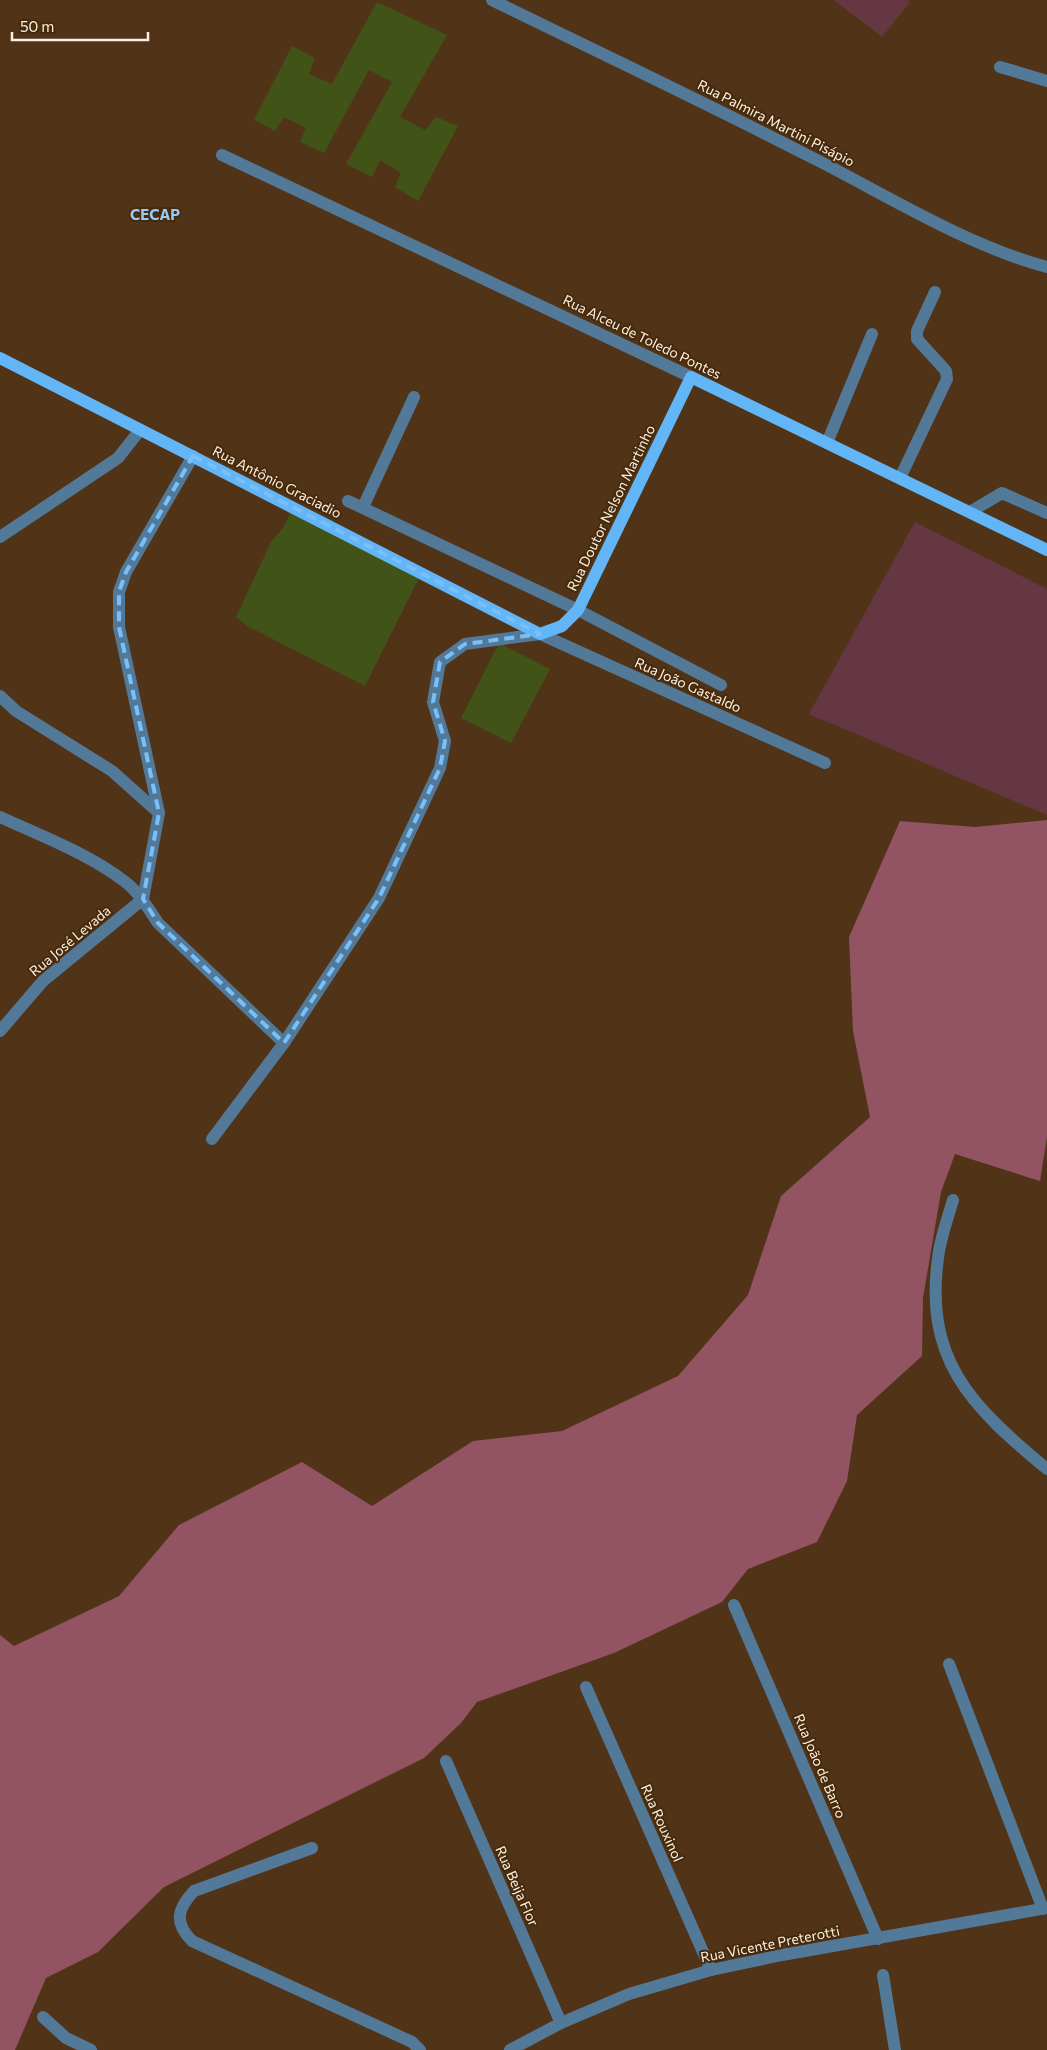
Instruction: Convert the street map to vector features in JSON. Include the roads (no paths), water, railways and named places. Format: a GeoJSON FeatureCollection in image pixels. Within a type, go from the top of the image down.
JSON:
{"type":"FeatureCollection","features":[{"type":"Feature","properties":{"kind":"main road","name":"Rua Antônio Graciadio"},"geometry":{"type":"LineString","coordinates":[[0,358],[540,634]]}},
{"type":"Feature","properties":{"kind":"main road","name":"Rua Alceu de Toledo Pontes"},"geometry":{"type":"LineString","coordinates":[[690,377],[1047,550]]}},
{"type":"Feature","properties":{"kind":"main road","name":"Rua Doutor Nelson Martinho"},"geometry":{"type":"LineString","coordinates":[[540,634],[562,626],[578,610],[690,377]]}},
{"type":"Feature","properties":{"kind":"street","name":"Rua Palmira Martini Pisápio"},"geometry":{"type":"LineString","coordinates":[[492,0],[755,128],[974,240],[1018,259],[1047,267]]}},
{"type":"Feature","properties":{"kind":"street"},"geometry":{"type":"LineString","coordinates":[[1000,67],[1047,81]]}},
{"type":"Feature","properties":{"kind":"street","name":"Rua Alceu de Toledo Pontes"},"geometry":{"type":"LineString","coordinates":[[222,155],[690,377]]}},
{"type":"Feature","properties":{"kind":"street"},"geometry":{"type":"LineString","coordinates":[[900,478],[947,379],[946,371],[917,339],[917,331],[935,292]]}},
{"type":"Feature","properties":{"kind":"street"},"geometry":{"type":"LineString","coordinates":[[827,443],[872,334]]}},
{"type":"Feature","properties":{"kind":"street"},"geometry":{"type":"LineString","coordinates":[[363,507],[414,396]]}},
{"type":"Feature","properties":{"kind":"street"},"geometry":{"type":"LineString","coordinates":[[0,537],[118,458],[140,430]]}},
{"type":"Feature","properties":{"kind":"street"},"geometry":{"type":"LineString","coordinates":[[143,899],[159,813],[119,627],[119,592],[126,572],[193,456]]}},
{"type":"Feature","properties":{"kind":"street"},"geometry":{"type":"LineString","coordinates":[[970,512],[1002,494],[1047,513]]}},
{"type":"Feature","properties":{"kind":"street"},"geometry":{"type":"LineString","coordinates":[[348,501],[578,610],[721,685]]}},
{"type":"Feature","properties":{"kind":"street"},"geometry":{"type":"LineString","coordinates":[[212,1139],[284,1043],[379,898],[440,768],[445,741],[433,702],[440,662],[465,644],[540,634]]}},
{"type":"Feature","properties":{"kind":"street","name":"Rua João Gastaldo"},"geometry":{"type":"LineString","coordinates":[[540,634],[825,763]]}},
{"type":"Feature","properties":{"kind":"street"},"geometry":{"type":"LineString","coordinates":[[0,696],[16,711],[112,771],[159,813]]}},
{"type":"Feature","properties":{"kind":"street"},"geometry":{"type":"LineString","coordinates":[[0,816],[84,857],[125,881],[143,899],[158,923],[284,1043]]}},
{"type":"Feature","properties":{"kind":"street","name":"Rua José Levada"},"geometry":{"type":"LineString","coordinates":[[0,1031],[43,981],[143,899]]}},
{"type":"Feature","properties":{"kind":"street"},"geometry":{"type":"LineString","coordinates":[[953,1200],[939,1251],[936,1298],[939,1335],[949,1363],[978,1406],[1047,1469]]}},
{"type":"Feature","properties":{"kind":"street","name":"Rua João de Barro"},"geometry":{"type":"LineString","coordinates":[[734,1605],[878,1939]]}},
{"type":"Feature","properties":{"kind":"street"},"geometry":{"type":"LineString","coordinates":[[949,1664],[1045,1908]]}},
{"type":"Feature","properties":{"kind":"street","name":"Rua Rouxinol"},"geometry":{"type":"LineString","coordinates":[[586,1687],[711,1970]]}},
{"type":"Feature","properties":{"kind":"street","name":"Rua Beija Flor"},"geometry":{"type":"LineString","coordinates":[[446,1761],[561,2023]]}},
{"type":"Feature","properties":{"kind":"street"},"geometry":{"type":"LineString","coordinates":[[312,1848],[194,1891],[183,1903],[179,1917],[182,1931],[192,1941],[412,2042],[420,2050]]}},
{"type":"Feature","properties":{"kind":"street","name":"Rua Vicente Preterotti"},"geometry":{"type":"LineString","coordinates":[[510,2050],[561,2023],[629,1994],[711,1970],[782,1955],[1045,1908]]}},
{"type":"Feature","properties":{"kind":"street"},"geometry":{"type":"LineString","coordinates":[[883,1975],[896,2050]]}},
{"type":"Feature","properties":{"kind":"street"},"geometry":{"type":"LineString","coordinates":[[43,2017],[66,2038],[91,2050]]}},
{"type":"Feature","properties":{"kind":"district","name":"CECAP"},"geometry":{"type":"Point","coordinates":[155,215]}}]}
